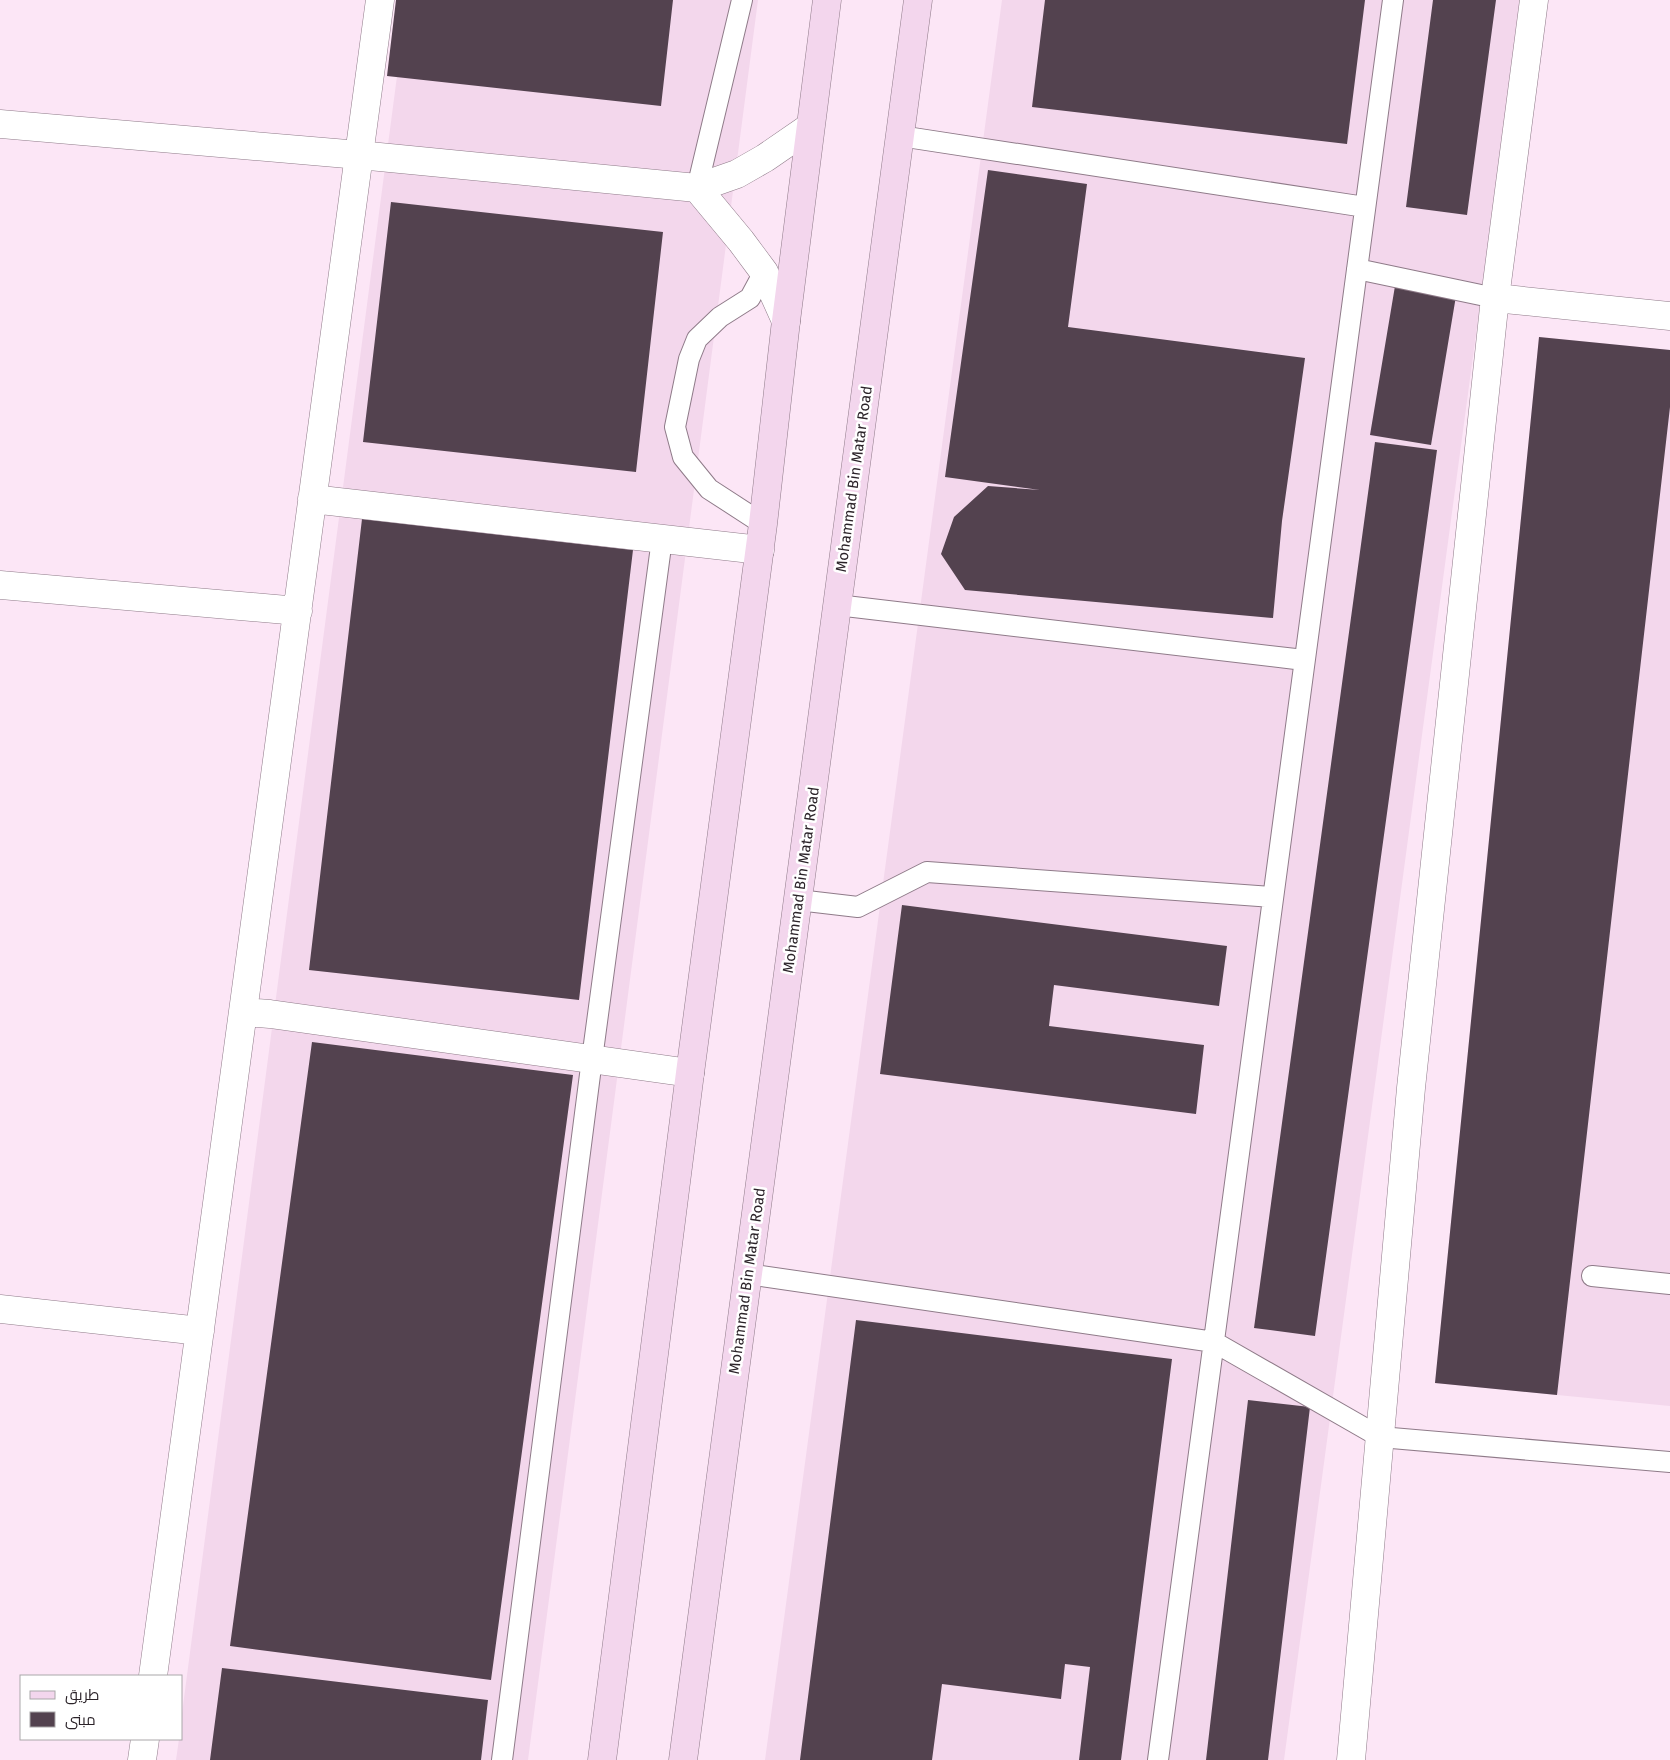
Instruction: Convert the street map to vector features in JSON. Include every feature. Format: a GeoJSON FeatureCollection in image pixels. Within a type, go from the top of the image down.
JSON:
{"type":"FeatureCollection","features":[{"type":"Feature","properties":{"kind":"street"},"geometry":{"type":"LineString","coordinates":[[154,1675],[380,0]]}},
{"type":"Feature","properties":{"kind":"street"},"geometry":{"type":"LineString","coordinates":[[602,1760],[761,537],[786,321],[827,0]]}},
{"type":"Feature","properties":{"kind":"street","name":"Mohammad Bin Matar Road"},"geometry":{"type":"LineString","coordinates":[[683,1760],[918,0]]}},
{"type":"Feature","properties":{"kind":"street"},"geometry":{"type":"LineString","coordinates":[[1351,1760],[1412,1078],[1495,298],[1534,0]]}},
{"type":"Feature","properties":{"kind":"street"},"geometry":{"type":"LineString","coordinates":[[0,124],[359,154],[697,188],[737,174],[765,158],[810,127]]}},
{"type":"Feature","properties":{"kind":"street"},"geometry":{"type":"LineString","coordinates":[[697,188],[764,272],[786,321]]}},
{"type":"Feature","properties":{"kind":"street"},"geometry":{"type":"LineString","coordinates":[[1495,298],[1670,316]]}},
{"type":"Feature","properties":{"kind":"street"},"geometry":{"type":"LineString","coordinates":[[312,499],[662,539],[761,537]]}},
{"type":"Feature","properties":{"kind":"street"},"geometry":{"type":"LineString","coordinates":[[0,585],[298,611]]}},
{"type":"Feature","properties":{"kind":"street"},"geometry":{"type":"LineString","coordinates":[[243,1012],[270,1014],[690,1073]]}},
{"type":"Feature","properties":{"kind":"street"},"geometry":{"type":"LineString","coordinates":[[0,1309],[200,1331]]}},
{"type":"Feature","properties":{"kind":"street"},"geometry":{"type":"LineString","coordinates":[[142,1760],[145,1740]]}},
{"type":"Feature","properties":{"kind":"lane"},"geometry":{"type":"LineString","coordinates":[[697,188],[742,0]]}},
{"type":"Feature","properties":{"kind":"lane"},"geometry":{"type":"LineString","coordinates":[[1158,1760],[1393,0]]}},
{"type":"Feature","properties":{"kind":"lane"},"geometry":{"type":"LineString","coordinates":[[900,136],[1365,207]]}},
{"type":"Feature","properties":{"kind":"lane"},"geometry":{"type":"LineString","coordinates":[[1357,269],[1495,298]]}},
{"type":"Feature","properties":{"kind":"lane"},"geometry":{"type":"LineString","coordinates":[[761,537],[710,489],[683,457],[675,427],[689,359],[697,340],[720,317],[750,298],[764,272]]}},
{"type":"Feature","properties":{"kind":"lane"},"geometry":{"type":"LineString","coordinates":[[502,1760],[592,1059],[662,539]]}},
{"type":"Feature","properties":{"kind":"lane"},"geometry":{"type":"LineString","coordinates":[[837,605],[1304,660]]}},
{"type":"Feature","properties":{"kind":"lane"},"geometry":{"type":"LineString","coordinates":[[798,900],[858,907],[927,872],[1273,897]]}},
{"type":"Feature","properties":{"kind":"lane"},"geometry":{"type":"LineString","coordinates":[[748,1274],[1214,1342],[1380,1437],[1670,1462]]}},
{"type":"Feature","properties":{"kind":"lane"},"geometry":{"type":"LineString","coordinates":[[1592,1276],[1670,1284]]}},
{"type":"Feature","properties":{"kind":"shaded area"},"geometry":{"type":"Polygon","coordinates":[[[407,0],[758,0],[528,1760],[176,1760],[179,1740],[182,1740],[182,1713],[407,0]]]}},
{"type":"Feature","properties":{"kind":"shaded area"},"geometry":{"type":"Polygon","coordinates":[[[1002,0],[1521,0],[1284,1760],[765,1760],[1002,0]]]}},
{"type":"Feature","properties":{"kind":"shaded area"},"geometry":{"type":"Polygon","coordinates":[[[1539,337],[1670,350],[1670,1406],[1435,1383],[1539,337]]]}},
{"type":"Feature","properties":{"kind":"building"},"geometry":{"type":"Polygon","coordinates":[[[396,0],[673,0],[661,106],[387,76],[396,0]]]}},
{"type":"Feature","properties":{"kind":"building"},"geometry":{"type":"Polygon","coordinates":[[[1045,0],[1365,0],[1347,144],[1032,107],[1045,0]]]}},
{"type":"Feature","properties":{"kind":"building"},"geometry":{"type":"Polygon","coordinates":[[[1433,0],[1496,0],[1467,215],[1406,207],[1433,0]]]}},
{"type":"Feature","properties":{"kind":"building"},"geometry":{"type":"Polygon","coordinates":[[[988,170],[1087,184],[1068,327],[1305,358],[1282,521],[1273,618],[965,590],[941,554],[954,517],[988,486],[1040,490],[945,477],[988,170]]]}},
{"type":"Feature","properties":{"kind":"building"},"geometry":{"type":"Polygon","coordinates":[[[391,202],[663,232],[636,472],[363,442],[391,202]]]}},
{"type":"Feature","properties":{"kind":"building"},"geometry":{"type":"Polygon","coordinates":[[[1395,286],[1456,296],[1431,445],[1370,435],[1395,286]]]}},
{"type":"Feature","properties":{"kind":"building"},"geometry":{"type":"Polygon","coordinates":[[[1539,337],[1670,350],[1670,407],[1557,1395],[1435,1383],[1539,337]]]}},
{"type":"Feature","properties":{"kind":"building"},"geometry":{"type":"Polygon","coordinates":[[[1375,442],[1437,450],[1315,1336],[1254,1328],[1375,442]]]}},
{"type":"Feature","properties":{"kind":"building"},"geometry":{"type":"Polygon","coordinates":[[[362,519],[633,550],[579,1000],[309,970],[362,519]]]}},
{"type":"Feature","properties":{"kind":"building"},"geometry":{"type":"Polygon","coordinates":[[[902,905],[1227,946],[1219,1006],[1054,985],[1049,1026],[1204,1045],[1196,1114],[880,1074],[902,905]]]}},
{"type":"Feature","properties":{"kind":"building"},"geometry":{"type":"Polygon","coordinates":[[[312,1042],[573,1075],[491,1680],[230,1646],[312,1042]]]}},
{"type":"Feature","properties":{"kind":"building"},"geometry":{"type":"Polygon","coordinates":[[[856,1320],[1172,1359],[1121,1760],[1079,1760],[1090,1667],[1065,1664],[1061,1699],[942,1684],[932,1760],[800,1760],[856,1320]]]}},
{"type":"Feature","properties":{"kind":"building"},"geometry":{"type":"Polygon","coordinates":[[[1248,1400],[1310,1407],[1268,1760],[1206,1760],[1248,1400]]]}},
{"type":"Feature","properties":{"kind":"building"},"geometry":{"type":"Polygon","coordinates":[[[222,1668],[488,1700],[481,1760],[210,1760],[222,1668]]]}}]}
